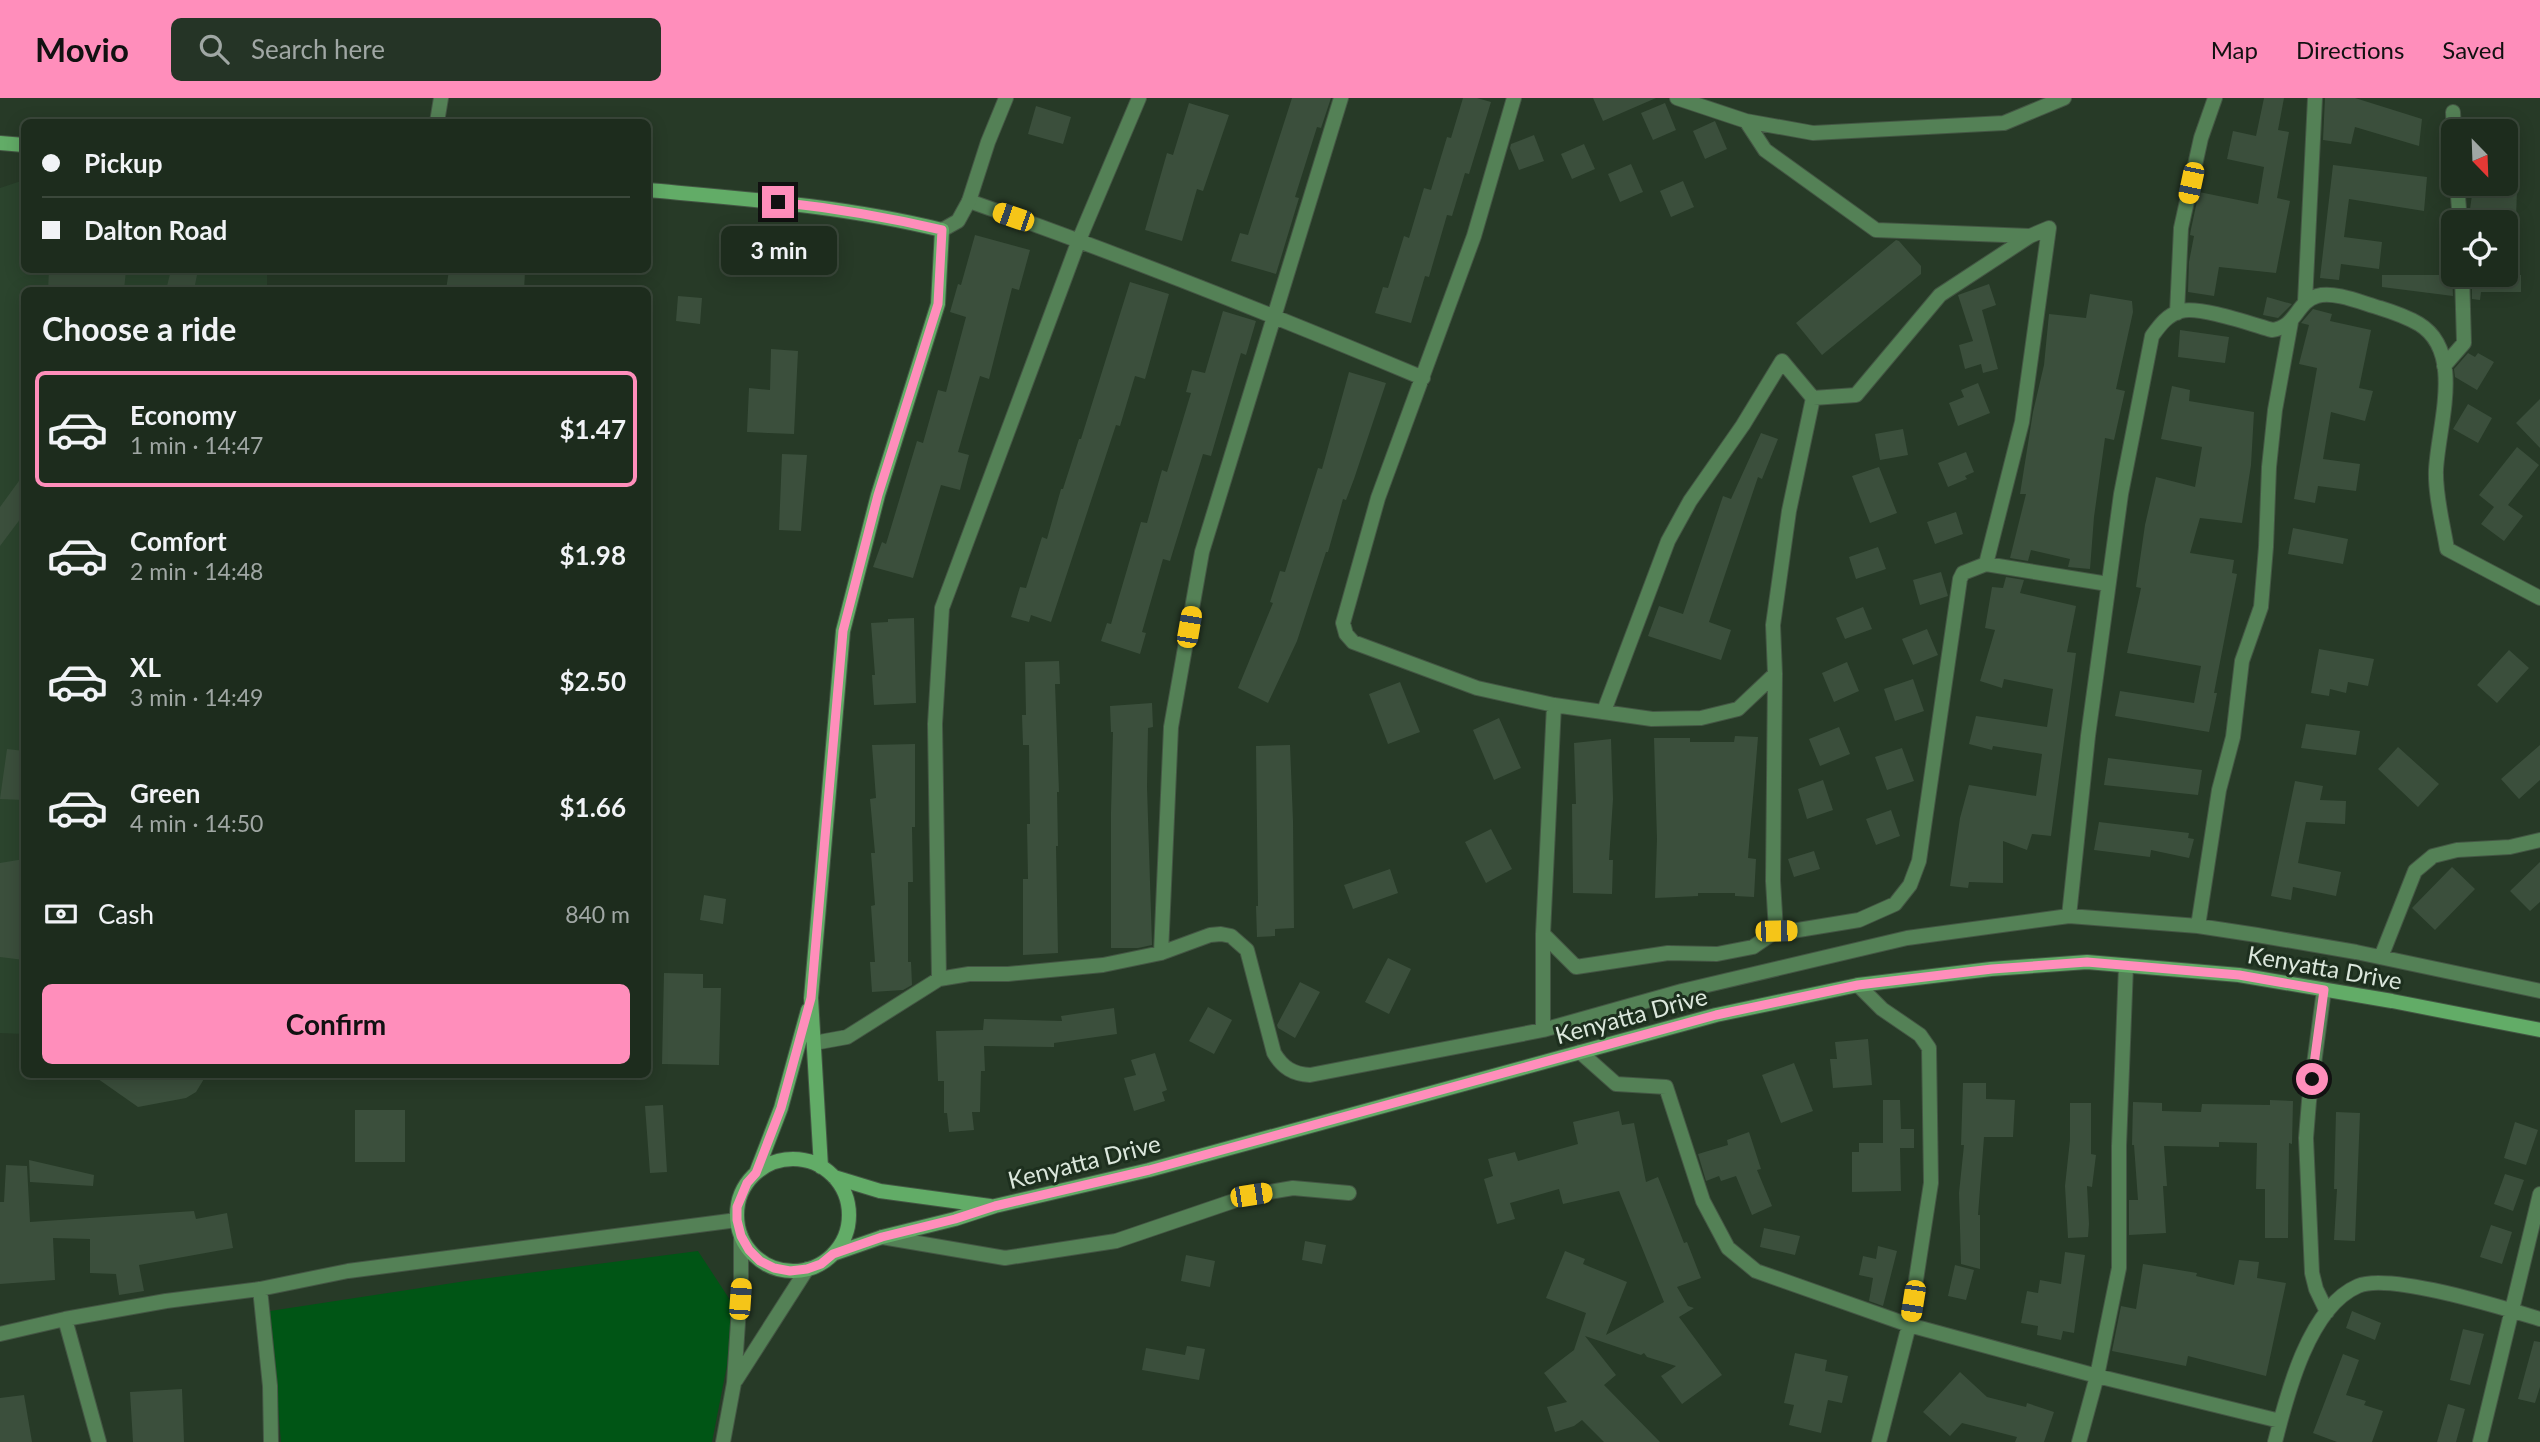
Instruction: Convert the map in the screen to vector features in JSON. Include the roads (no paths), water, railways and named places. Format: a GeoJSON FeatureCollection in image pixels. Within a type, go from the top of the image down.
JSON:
{"type":"FeatureCollection","features":[{"type":"Feature","properties":{"kind":"main road"},"geometry":{"type":"LineString","coordinates":[[0,143],[21,145]]}},
{"type":"Feature","properties":{"kind":"main road"},"geometry":{"type":"LineString","coordinates":[[651,190],[830,208],[894,218],[942,230],[938,304],[878,495],[843,631],[811,998],[821,1167]]}},
{"type":"Feature","properties":{"kind":"main road","name":"Kenyatta Drive"},"geometry":{"type":"LineString","coordinates":[[833,1254],[882,1237],[995,1206],[1149,1170],[1716,1015],[1858,985],[1992,969],[2087,962],[2239,975],[2540,1030]]}},
{"type":"Feature","properties":{"kind":"main road"},"geometry":{"type":"LineString","coordinates":[[756,1173],[770,1164],[788,1159],[805,1160],[834,1177],[844,1191],[848,1225],[842,1242],[821,1264],[790,1271],[774,1268],[760,1261],[749,1250],[741,1236],[737,1220],[741,1195],[756,1173],[781,1108],[811,998]]}},
{"type":"Feature","properties":{"kind":"main road"},"geometry":{"type":"LineString","coordinates":[[834,1177],[880,1191],[995,1206]]}},
{"type":"Feature","properties":{"kind":"street"},"geometry":{"type":"LineString","coordinates":[[438,119],[441,98]]}},
{"type":"Feature","properties":{"kind":"street"},"geometry":{"type":"LineString","coordinates":[[942,230],[958,221],[969,201],[1006,98]]}},
{"type":"Feature","properties":{"kind":"street"},"geometry":{"type":"LineString","coordinates":[[939,979],[934,724],[942,608],[1079,240],[1139,98]]}},
{"type":"Feature","properties":{"kind":"street"},"geometry":{"type":"LineString","coordinates":[[1161,953],[1171,727],[1199,566],[1341,98]]}},
{"type":"Feature","properties":{"kind":"street"},"geometry":{"type":"LineString","coordinates":[[1514,98],[1474,236],[1378,498],[1343,623],[1346,634],[1353,642],[1477,688],[1554,705],[1652,719],[1701,718],[1738,709],[1775,674]]}},
{"type":"Feature","properties":{"kind":"street"},"geometry":{"type":"LineString","coordinates":[[1677,98],[1746,121],[1814,133],[2004,123],[2064,98]]}},
{"type":"Feature","properties":{"kind":"street"},"geometry":{"type":"LineString","coordinates":[[2177,313],[2181,228],[2201,138],[2215,98]]}},
{"type":"Feature","properties":{"kind":"street"},"geometry":{"type":"LineString","coordinates":[[2305,302],[2315,98]]}},
{"type":"Feature","properties":{"kind":"street"},"geometry":{"type":"LineString","coordinates":[[2453,112],[2453,119]]}},
{"type":"Feature","properties":{"kind":"street"},"geometry":{"type":"LineString","coordinates":[[1746,121],[1765,150],[1877,230],[2031,236]]}},
{"type":"Feature","properties":{"kind":"street"},"geometry":{"type":"LineString","coordinates":[[969,201],[1276,316],[1423,378]]}},
{"type":"Feature","properties":{"kind":"street"},"geometry":{"type":"LineString","coordinates":[[1813,398],[1856,395],[1940,295],[2031,236],[2049,228],[2022,422],[1986,564]]}},
{"type":"Feature","properties":{"kind":"street"},"geometry":{"type":"LineString","coordinates":[[2444,366],[2464,343],[2462,287]]}},
{"type":"Feature","properties":{"kind":"street"},"geometry":{"type":"LineString","coordinates":[[2069,916],[2088,736],[2121,494],[2152,336],[2160,325],[2177,313],[2195,310],[2272,330],[2281,329],[2291,322],[2305,302],[2318,296],[2336,296],[2421,325],[2443,350],[2445,385],[2436,471],[2447,549],[2540,598]]}},
{"type":"Feature","properties":{"kind":"street"},"geometry":{"type":"LineString","coordinates":[[2198,926],[2219,790],[2233,737],[2242,661],[2261,607],[2275,410],[2291,322]]}},
{"type":"Feature","properties":{"kind":"street"},"geometry":{"type":"LineString","coordinates":[[1604,711],[1668,541],[1690,501],[1743,425],[1782,361],[1813,398]]}},
{"type":"Feature","properties":{"kind":"street"},"geometry":{"type":"LineString","coordinates":[[1776,931],[1773,881],[1773,625],[1789,511],[1813,398]]}},
{"type":"Feature","properties":{"kind":"street"},"geometry":{"type":"LineString","coordinates":[[1543,934],[1576,967],[1668,953],[1717,954],[1753,947],[1776,931],[1792,931],[1859,920],[1895,904],[1910,886],[1919,861],[1963,573],[1986,564],[2108,584]]}},
{"type":"Feature","properties":{"kind":"street"},"geometry":{"type":"LineString","coordinates":[[1543,1030],[1543,934],[1554,705]]}},
{"type":"Feature","properties":{"kind":"street"},"geometry":{"type":"LineString","coordinates":[[2381,957],[2415,871],[2433,856],[2457,850],[2510,846],[2540,840]]}},
{"type":"Feature","properties":{"kind":"street"},"geometry":{"type":"LineString","coordinates":[[814,1043],[847,1037],[939,979],[1103,965],[1161,953],[1210,935],[1221,934],[1240,942],[1247,950],[1274,1053],[1288,1070],[1299,1074],[1543,1030],[1682,991],[1907,938],[2069,916],[2198,926],[2381,957],[2540,991]]}},
{"type":"Feature","properties":{"kind":"street"},"geometry":{"type":"LineString","coordinates":[[2079,1442],[2097,1377],[2119,1268],[2119,1146],[2126,965]]}},
{"type":"Feature","properties":{"kind":"street"},"geometry":{"type":"LineString","coordinates":[[1858,985],[1882,1009],[1920,1035],[1929,1048],[1931,1183],[1909,1325],[1879,1442]]}},
{"type":"Feature","properties":{"kind":"street"},"geometry":{"type":"LineString","coordinates":[[2324,990],[2306,1138],[2312,1273],[2327,1312]]}},
{"type":"Feature","properties":{"kind":"street"},"geometry":{"type":"LineString","coordinates":[[1580,1052],[1616,1084],[1666,1087],[1703,1201],[1728,1248],[1756,1271],[1909,1325],[2097,1377],[2280,1422]]}},
{"type":"Feature","properties":{"kind":"street"},"geometry":{"type":"LineString","coordinates":[[882,1237],[1005,1258],[1116,1241],[1251,1195],[1293,1188],[1349,1193]]}},
{"type":"Feature","properties":{"kind":"street"},"geometry":{"type":"LineString","coordinates":[[2480,1442],[2540,1194]]}},
{"type":"Feature","properties":{"kind":"street"},"geometry":{"type":"LineString","coordinates":[[0,1334],[65,1319],[166,1301],[260,1289],[348,1271],[737,1220]]}},
{"type":"Feature","properties":{"kind":"street"},"geometry":{"type":"LineString","coordinates":[[723,1442],[734,1382],[741,1236]]}},
{"type":"Feature","properties":{"kind":"street"},"geometry":{"type":"LineString","coordinates":[[734,1382],[807,1269]]}},
{"type":"Feature","properties":{"kind":"street"},"geometry":{"type":"LineString","coordinates":[[2275,1442],[2317,1324],[2339,1299],[2358,1285],[2384,1281],[2409,1285],[2540,1319]]}},
{"type":"Feature","properties":{"kind":"street"},"geometry":{"type":"LineString","coordinates":[[260,1289],[270,1387],[271,1442]]}},
{"type":"Feature","properties":{"kind":"street"},"geometry":{"type":"LineString","coordinates":[[65,1319],[100,1442]]}}]}
